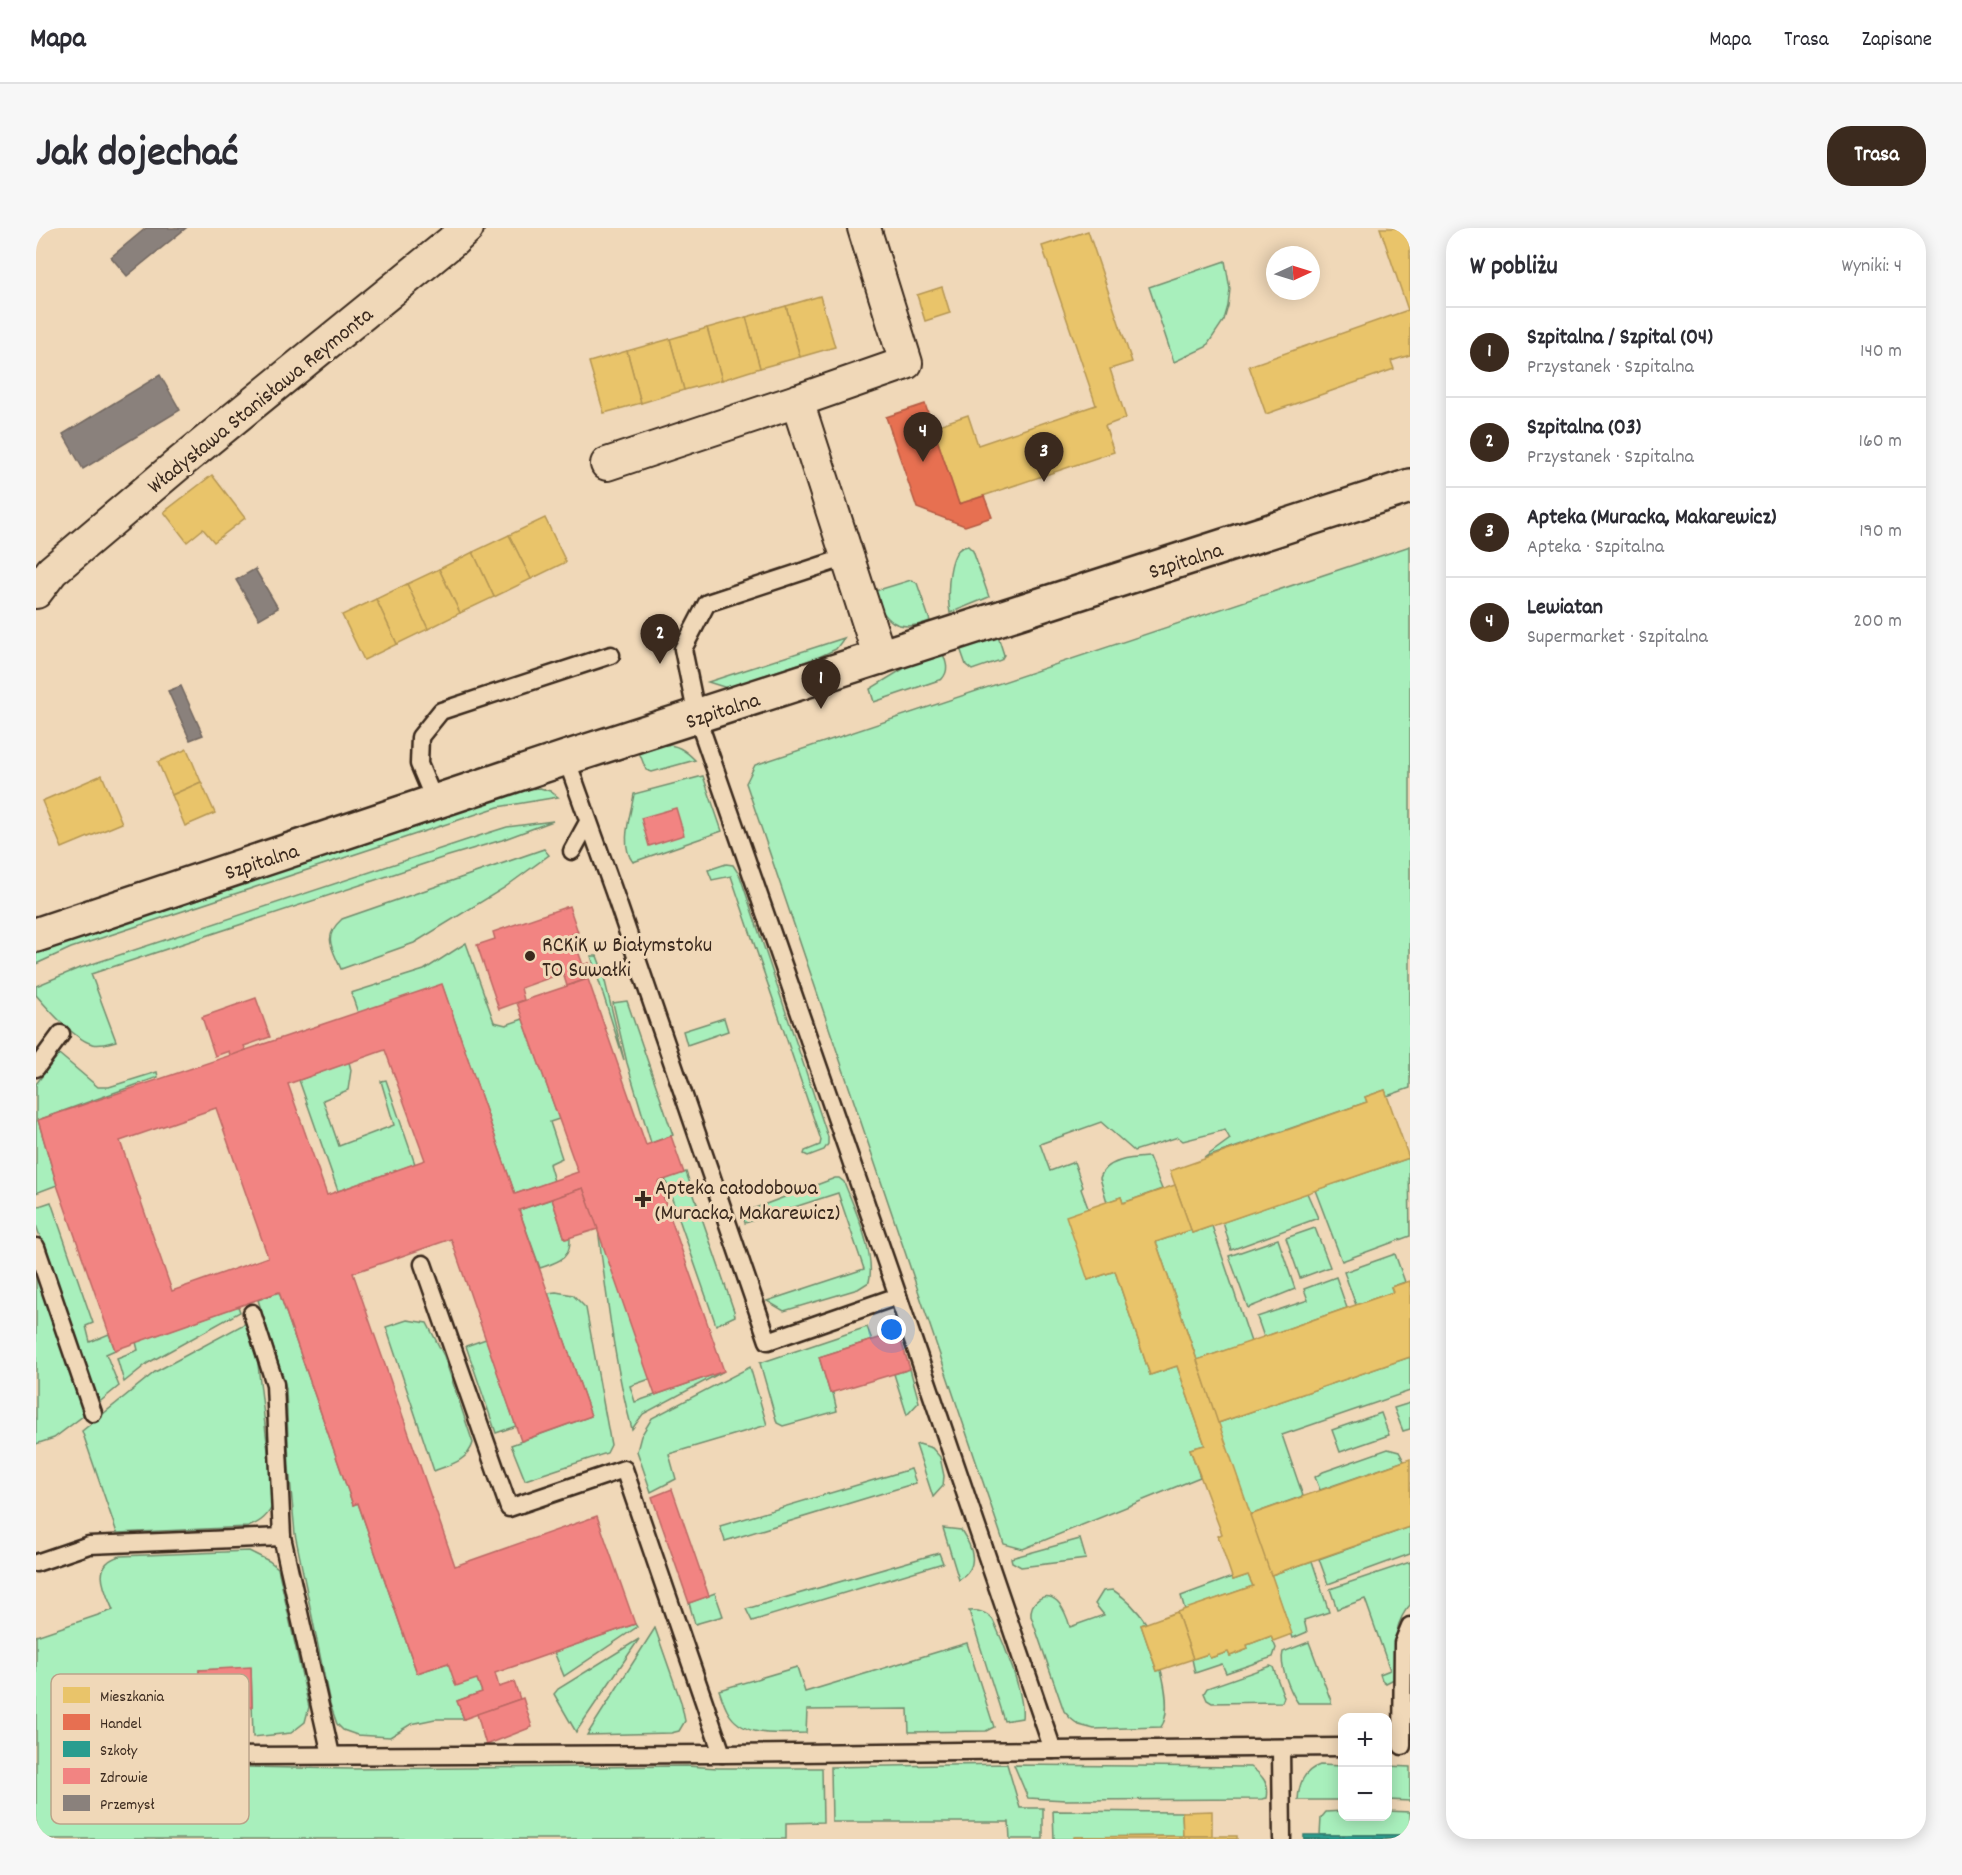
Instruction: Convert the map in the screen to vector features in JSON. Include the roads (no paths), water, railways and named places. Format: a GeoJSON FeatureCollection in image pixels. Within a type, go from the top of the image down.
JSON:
{"type":"FeatureCollection","features":[{"type":"Feature","properties":{"kind":"street","name":"Władysława Stanisława Reymonta"},"geometry":{"type":"LineString","coordinates":[[41,580],[466,228]]}},
{"type":"Feature","properties":{"kind":"street"},"geometry":{"type":"LineString","coordinates":[[607,464],[906,363],[864,228]]}},
{"type":"Feature","properties":{"kind":"street"},"geometry":{"type":"LineString","coordinates":[[797,401],[880,658]]}},
{"type":"Feature","properties":{"kind":"street","name":"Szpitalna"},"geometry":{"type":"LineString","coordinates":[[36,935],[566,758],[1410,486]]}},
{"type":"Feature","properties":{"kind":"lane"},"geometry":{"type":"LineString","coordinates":[[847,557],[707,603],[683,649],[697,717],[1053,1750]]}},
{"type":"Feature","properties":{"kind":"lane"},"geometry":{"type":"LineString","coordinates":[[435,802],[419,764],[420,737],[441,711],[611,655]]}},
{"type":"Feature","properties":{"kind":"lane"},"geometry":{"type":"LineString","coordinates":[[566,758],[768,1341],[898,1296]]}},
{"type":"Feature","properties":{"kind":"lane"},"geometry":{"type":"LineString","coordinates":[[572,851],[588,822]]}},
{"type":"Feature","properties":{"kind":"lane"},"geometry":{"type":"LineString","coordinates":[[36,1068],[61,1034]]}},
{"type":"Feature","properties":{"kind":"lane"},"geometry":{"type":"LineString","coordinates":[[36,1247],[93,1413]]}},
{"type":"Feature","properties":{"kind":"lane"},"geometry":{"type":"LineString","coordinates":[[423,1264],[509,1508],[624,1469],[722,1754]]}},
{"type":"Feature","properties":{"kind":"lane"},"geometry":{"type":"LineString","coordinates":[[252,1313],[275,1384],[282,1537],[331,1755]]}},
{"type":"Feature","properties":{"kind":"lane"},"geometry":{"type":"LineString","coordinates":[[36,1563],[89,1545],[282,1537]]}},
{"type":"Feature","properties":{"kind":"lane"},"geometry":{"type":"LineString","coordinates":[[1400,1746],[1403,1642],[1410,1626]]}},
{"type":"Feature","properties":{"kind":"lane"},"geometry":{"type":"LineString","coordinates":[[249,1756],[722,1754],[1338,1747]]}},
{"type":"Feature","properties":{"kind":"lane"},"geometry":{"type":"LineString","coordinates":[[1281,1748],[1282,1839]]}},
{"type":"Feature","properties":{"kind":"place","name":"Lewiatan"},"geometry":{"type":"Point","coordinates":[923,462]}},
{"type":"Feature","properties":{"kind":"place","name":"Apteka (Muracka, Makarewicz)"},"geometry":{"type":"Point","coordinates":[1044,482]}},
{"type":"Feature","properties":{"kind":"place","name":"Szpitalna (03)"},"geometry":{"type":"Point","coordinates":[660,664]}},
{"type":"Feature","properties":{"kind":"place","name":"Szpitalna / Szpital (04)"},"geometry":{"type":"Point","coordinates":[821,709]}},
{"type":"Feature","properties":{"kind":"place","name":"RCKiK w Białymstoku TO Suwałki"},"geometry":{"type":"Point","coordinates":[530,956]}},
{"type":"Feature","properties":{"kind":"place","name":"Apteka całodobowa (Muracka, Makarewicz)"},"geometry":{"type":"Point","coordinates":[643,1199]}}]}
